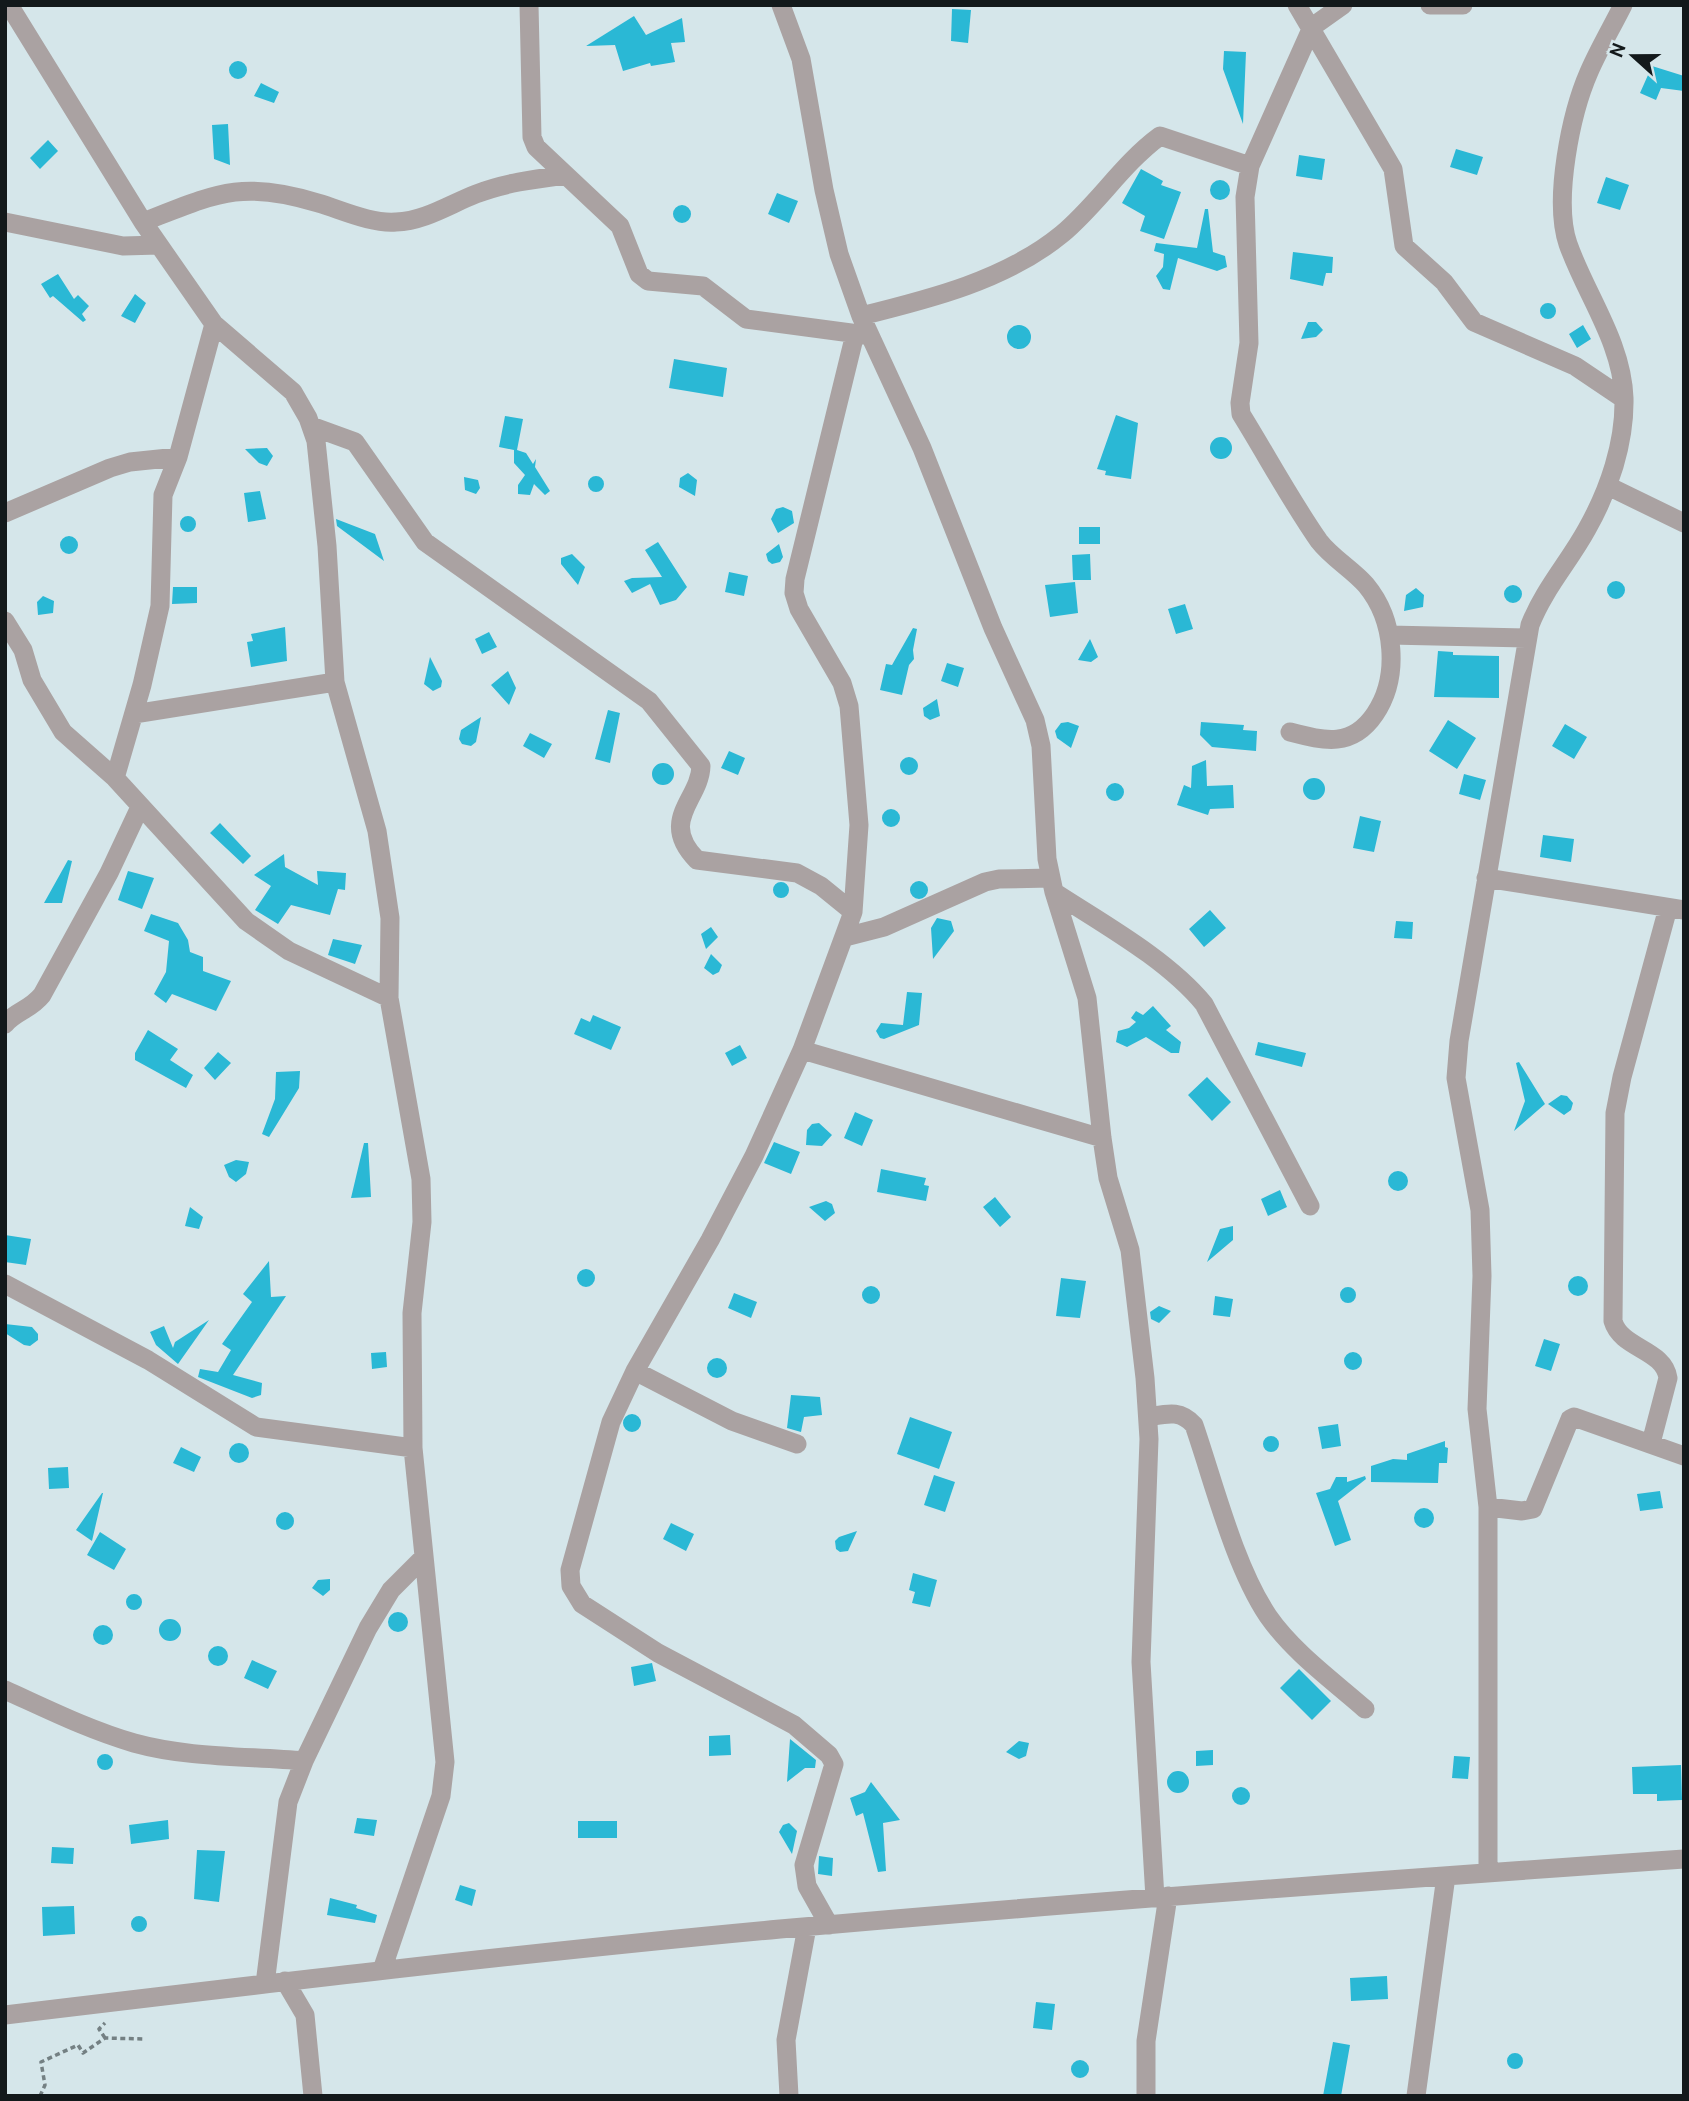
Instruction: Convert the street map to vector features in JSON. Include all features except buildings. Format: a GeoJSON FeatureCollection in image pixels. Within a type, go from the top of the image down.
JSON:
{"type":"FeatureCollection","features":[{"type":"Feature","properties":{"kind":"street"},"geometry":{"type":"LineString","coordinates":[[9,5],[143,222],[214,324],[293,392],[316,441],[327,546],[335,682],[377,831],[390,918],[389,998],[421,1179],[422,1222],[411,1326],[413,1448],[422,1559],[445,1762],[441,1796],[382,1970]]}},
{"type":"Feature","properties":{"kind":"street"},"geometry":{"type":"LineString","coordinates":[[530,5],[532,137],[536,147],[620,226],[639,274],[648,281],[703,286],[746,319],[862,328],[899,307],[1008,270],[1062,234],[1160,136],[1250,166]]}},
{"type":"Feature","properties":{"kind":"street"},"geometry":{"type":"LineString","coordinates":[[781,5],[801,59],[824,190],[839,254],[862,328],[922,448],[993,628],[1035,720],[1041,746],[1044,821],[1053,885],[1087,998],[1102,1138],[1108,1178],[1129,1250],[1148,1417],[1141,1676],[1161,1897],[1146,2041],[1146,2096]]}},
{"type":"Feature","properties":{"kind":"street"},"geometry":{"type":"LineString","coordinates":[[1297,5],[1312,27],[1348,97],[1393,169],[1404,246],[1444,282],[1474,323],[1575,366],[1624,399]]}},
{"type":"Feature","properties":{"kind":"street"},"geometry":{"type":"LineString","coordinates":[[1290,732],[1329,742],[1355,736],[1374,716],[1391,677],[1389,635],[1368,587],[1320,542],[1241,414],[1240,403],[1249,343],[1245,197],[1250,166],[1312,27],[1343,5]]}},
{"type":"Feature","properties":{"kind":"street"},"geometry":{"type":"LineString","coordinates":[[1430,5],[1463,5]]}},
{"type":"Feature","properties":{"kind":"street"},"geometry":{"type":"LineString","coordinates":[[1488,1873],[1488,1507],[1477,1409],[1482,1276],[1480,1210],[1456,1078],[1459,1041],[1527,638],[1540,600],[1587,530],[1608,486],[1618,449],[1624,399],[1621,370],[1613,344],[1567,241],[1563,206],[1568,146],[1588,74],[1623,5]]}},
{"type":"Feature","properties":{"kind":"street"},"geometry":{"type":"LineString","coordinates":[[143,222],[210,196],[240,190],[274,190],[371,219],[404,222],[415,220],[478,193],[522,181],[565,174]]}},
{"type":"Feature","properties":{"kind":"street"},"geometry":{"type":"LineString","coordinates":[[5,222],[123,246],[159,245]]}},
{"type":"Feature","properties":{"kind":"street"},"geometry":{"type":"LineString","coordinates":[[115,778],[134,714],[160,606],[163,495],[178,457],[214,324]]}},
{"type":"Feature","properties":{"kind":"street"},"geometry":{"type":"LineString","coordinates":[[828,1925],[804,1876],[804,1865],[834,1765],[829,1755],[794,1725],[658,1653],[582,1604],[571,1586],[570,1570],[611,1422],[635,1371],[717,1228],[802,1050],[853,912],[859,825],[849,706],[842,683],[799,609],[794,593],[862,328]]}},
{"type":"Feature","properties":{"kind":"street"},"geometry":{"type":"LineString","coordinates":[[311,426],[355,442],[425,542],[649,701],[701,766],[701,776],[686,801],[682,817],[682,833],[688,851],[697,860],[797,873],[821,886],[853,912]]}},
{"type":"Feature","properties":{"kind":"street"},"geometry":{"type":"LineString","coordinates":[[5,513],[110,468],[130,462],[178,457]]}},
{"type":"Feature","properties":{"kind":"street"},"geometry":{"type":"LineString","coordinates":[[1608,486],[1684,523]]}},
{"type":"Feature","properties":{"kind":"street"},"geometry":{"type":"LineString","coordinates":[[5,621],[23,650],[32,680],[63,732],[115,778],[262,934],[289,951],[389,998]]}},
{"type":"Feature","properties":{"kind":"street"},"geometry":{"type":"LineString","coordinates":[[1389,635],[1527,638]]}},
{"type":"Feature","properties":{"kind":"street"},"geometry":{"type":"LineString","coordinates":[[134,714],[335,682]]}},
{"type":"Feature","properties":{"kind":"street"},"geometry":{"type":"LineString","coordinates":[[5,1024],[33,1006],[42,995],[109,873],[140,807]]}},
{"type":"Feature","properties":{"kind":"street"},"geometry":{"type":"LineString","coordinates":[[1486,878],[1676,909],[1622,1077],[1615,1113],[1613,1321],[1620,1335],[1662,1363],[1667,1370],[1668,1378],[1651,1443]]}},
{"type":"Feature","properties":{"kind":"street"},"geometry":{"type":"LineString","coordinates":[[845,937],[884,927],[999,879],[1053,885],[1194,992],[1204,1004],[1310,1206]]}},
{"type":"Feature","properties":{"kind":"street"},"geometry":{"type":"LineString","coordinates":[[802,1050],[1102,1138]]}},
{"type":"Feature","properties":{"kind":"street"},"geometry":{"type":"LineString","coordinates":[[5,1284],[148,1360],[256,1427],[413,1448]]}},
{"type":"Feature","properties":{"kind":"street"},"geometry":{"type":"LineString","coordinates":[[635,1371],[732,1421],[797,1444]]}},
{"type":"Feature","properties":{"kind":"street"},"geometry":{"type":"LineString","coordinates":[[1148,1417],[1177,1413],[1186,1416],[1194,1425],[1250,1582],[1268,1616],[1295,1647],[1365,1709]]}},
{"type":"Feature","properties":{"kind":"street"},"geometry":{"type":"LineString","coordinates":[[1488,1507],[1522,1511],[1533,1509],[1574,1417],[1684,1456]]}},
{"type":"Feature","properties":{"kind":"street"},"geometry":{"type":"LineString","coordinates":[[265,1984],[288,1802],[304,1760],[379,1609],[407,1571],[422,1559]]}},
{"type":"Feature","properties":{"kind":"street"},"geometry":{"type":"LineString","coordinates":[[5,1690],[89,1729],[136,1744],[193,1752],[304,1760]]}},
{"type":"Feature","properties":{"kind":"street"},"geometry":{"type":"LineString","coordinates":[[5,2015],[382,1970],[828,1925],[1161,1897],[1684,1859]]}},
{"type":"Feature","properties":{"kind":"street"},"geometry":{"type":"LineString","coordinates":[[1416,2096],[1446,1876]]}},
{"type":"Feature","properties":{"kind":"street"},"geometry":{"type":"LineString","coordinates":[[789,2096],[786,2040],[807,1927]]}},
{"type":"Feature","properties":{"kind":"street"},"geometry":{"type":"LineString","coordinates":[[285,1981],[305,2015],[313,2096]]}},
{"type":"Feature","properties":{"kind":"path"},"geometry":{"type":"LineString","coordinates":[[40,2096],[45,2085],[41,2062],[78,2045],[83,2053],[105,2038],[144,2039]]}}]}
